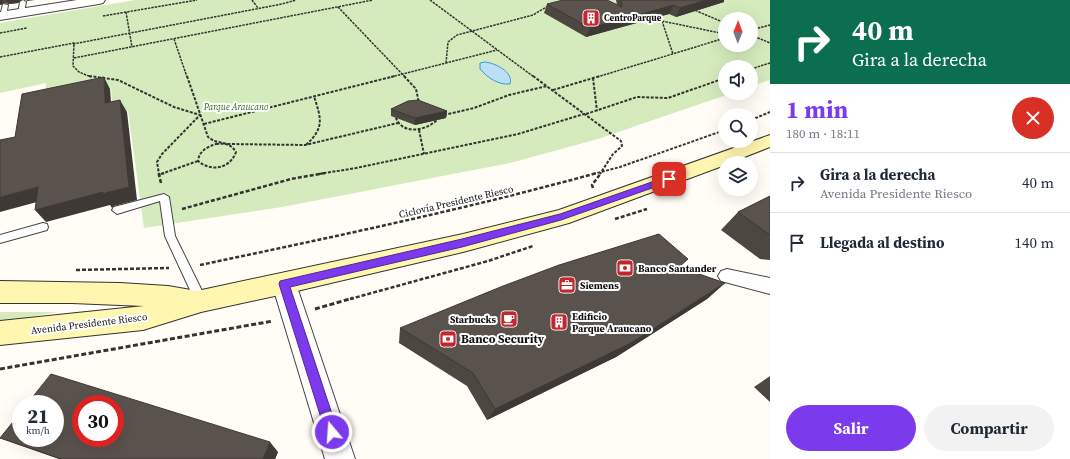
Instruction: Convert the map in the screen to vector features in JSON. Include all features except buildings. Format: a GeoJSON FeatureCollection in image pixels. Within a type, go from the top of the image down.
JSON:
{"type":"FeatureCollection","features":[{"type":"Feature","properties":{"kind":"main road","name":"Avenida Presidente Riesco"},"geometry":{"type":"LineString","coordinates":[[0,333],[143,318],[201,301],[284,284],[462,243],[561,216],[609,211],[770,141]]}},
{"type":"Feature","properties":{"kind":"main road","name":"Avenida Presidente Riesco"},"geometry":{"type":"LineString","coordinates":[[0,292],[67,291],[149,294],[201,301]]}},
{"type":"Feature","properties":{"kind":"street"},"geometry":{"type":"LineString","coordinates":[[3,12],[22,7],[99,0]]}},
{"type":"Feature","properties":{"kind":"street"},"geometry":{"type":"LineString","coordinates":[[727,276],[770,286]]}},
{"type":"Feature","properties":{"kind":"street"},"geometry":{"type":"LineString","coordinates":[[284,284],[340,459]]}},
{"type":"Feature","properties":{"kind":"lane"},"geometry":{"type":"LineString","coordinates":[[116,210],[164,197],[170,236],[201,301]]}},
{"type":"Feature","properties":{"kind":"lane"},"geometry":{"type":"LineString","coordinates":[[0,239],[43,227]]}},
{"type":"Feature","properties":{"kind":"path"},"geometry":{"type":"LineString","coordinates":[[252,0],[258,8]]}},
{"type":"Feature","properties":{"kind":"path"},"geometry":{"type":"LineString","coordinates":[[0,57],[296,0]]}},
{"type":"Feature","properties":{"kind":"path"},"geometry":{"type":"LineString","coordinates":[[74,58],[373,0]]}},
{"type":"Feature","properties":{"kind":"path"},"geometry":{"type":"LineString","coordinates":[[430,0],[623,143],[592,185],[609,211],[647,209]]}},
{"type":"Feature","properties":{"kind":"path"},"geometry":{"type":"LineString","coordinates":[[446,63],[448,42],[457,35],[533,16],[550,5]]}},
{"type":"Feature","properties":{"kind":"path"},"geometry":{"type":"LineString","coordinates":[[338,8],[416,89],[419,105]]}},
{"type":"Feature","properties":{"kind":"path"},"geometry":{"type":"LineString","coordinates":[[689,8],[718,21]]}},
{"type":"Feature","properties":{"kind":"path"},"geometry":{"type":"LineString","coordinates":[[126,12],[132,47]]}},
{"type":"Feature","properties":{"kind":"path"},"geometry":{"type":"LineString","coordinates":[[674,54],[662,21],[718,33]]}},
{"type":"Feature","properties":{"kind":"path"},"geometry":{"type":"LineString","coordinates":[[758,28],[770,24]]}},
{"type":"Feature","properties":{"kind":"path"},"geometry":{"type":"LineString","coordinates":[[758,38],[770,43]]}},
{"type":"Feature","properties":{"kind":"path"},"geometry":{"type":"LineString","coordinates":[[174,39],[208,137],[214,141],[227,144],[235,148],[236,152],[230,163],[218,167],[205,167],[198,161]]}},
{"type":"Feature","properties":{"kind":"path"},"geometry":{"type":"LineString","coordinates":[[553,90],[718,40]]}},
{"type":"Feature","properties":{"kind":"path"},"geometry":{"type":"LineString","coordinates":[[65,45],[74,43],[74,66],[79,72],[92,78],[118,80],[174,107],[200,115]]}},
{"type":"Feature","properties":{"kind":"path"},"geometry":{"type":"LineString","coordinates":[[204,124],[498,50]]}},
{"type":"Feature","properties":{"kind":"path"},"geometry":{"type":"LineString","coordinates":[[758,67],[770,63]]}},
{"type":"Feature","properties":{"kind":"path"},"geometry":{"type":"LineString","coordinates":[[593,78],[597,110]]}},
{"type":"Feature","properties":{"kind":"path"},"geometry":{"type":"LineString","coordinates":[[166,213],[292,179],[424,154],[518,134],[637,97],[668,98],[718,80]]}},
{"type":"Feature","properties":{"kind":"path"},"geometry":{"type":"LineString","coordinates":[[437,116],[474,108],[509,95],[547,86]]}},
{"type":"Feature","properties":{"kind":"path"},"geometry":{"type":"LineString","coordinates":[[305,145],[317,134],[321,126],[321,117],[314,96]]}},
{"type":"Feature","properties":{"kind":"path"},"geometry":{"type":"LineString","coordinates":[[419,105],[431,109],[437,116],[437,120],[430,127],[419,130],[407,128],[398,123],[395,119],[397,111],[406,106],[419,105]]}},
{"type":"Feature","properties":{"kind":"path"},"geometry":{"type":"LineString","coordinates":[[758,117],[770,112]]}},
{"type":"Feature","properties":{"kind":"path"},"geometry":{"type":"LineString","coordinates":[[164,197],[157,162],[162,154],[200,115]]}},
{"type":"Feature","properties":{"kind":"path"},"geometry":{"type":"LineString","coordinates":[[198,161],[200,153],[204,149],[216,144],[305,145],[398,123]]}},
{"type":"Feature","properties":{"kind":"path"},"geometry":{"type":"LineString","coordinates":[[419,130],[424,154]]}},
{"type":"Feature","properties":{"kind":"path","name":"Ciclovía Presidente Riesco"},"geometry":{"type":"LineString","coordinates":[[185,268],[368,230],[524,193],[603,172],[718,132]]}},
{"type":"Feature","properties":{"kind":"path"},"geometry":{"type":"LineString","coordinates":[[159,175],[198,161]]}},
{"type":"Feature","properties":{"kind":"path"},"geometry":{"type":"LineString","coordinates":[[0,369],[274,321],[488,261],[541,243]]}},
{"type":"Feature","properties":{"kind":"green space","name":"Parque Araucano"},"geometry":{"type":"Polygon","coordinates":[[[135,0],[770,0],[770,80],[758,84],[758,60],[718,60],[718,98],[598,139],[510,163],[282,207],[144,228],[128,111],[113,114],[111,89],[45,103],[46,83],[0,93],[0,23],[135,0]]]}},
{"type":"Feature","properties":{"kind":"green space"},"geometry":{"type":"Polygon","coordinates":[[[0,312],[58,312],[0,322],[0,312]]]}},
{"type":"Feature","properties":{"kind":"water"},"geometry":{"type":"Polygon","coordinates":[[[485,62],[494,64],[503,69],[509,76],[510,84],[497,82],[486,75],[480,69],[480,63],[485,62]]]}},
{"type":"Feature","properties":{"kind":"place","name":"CentroParque"},"geometry":{"type":"Point","coordinates":[591,18]}},
{"type":"Feature","properties":{"kind":"place","name":"Banco Santander"},"geometry":{"type":"Point","coordinates":[625,268]}},
{"type":"Feature","properties":{"kind":"place","name":"Siemens"},"geometry":{"type":"Point","coordinates":[567,285]}},
{"type":"Feature","properties":{"kind":"place","name":"Starbucks"},"geometry":{"type":"Point","coordinates":[509,319]}},
{"type":"Feature","properties":{"kind":"place","name":"Edificio Parque Araucano"},"geometry":{"type":"Point","coordinates":[559,322]}},
{"type":"Feature","properties":{"kind":"place","name":"Banco Security"},"geometry":{"type":"Point","coordinates":[448,339]}},
{"type":"Feature","properties":{"kind":"route"},"geometry":{"type":"LineString","coordinates":[[332,432],[284,284],[462,243],[561,216],[669,179]]}}]}
